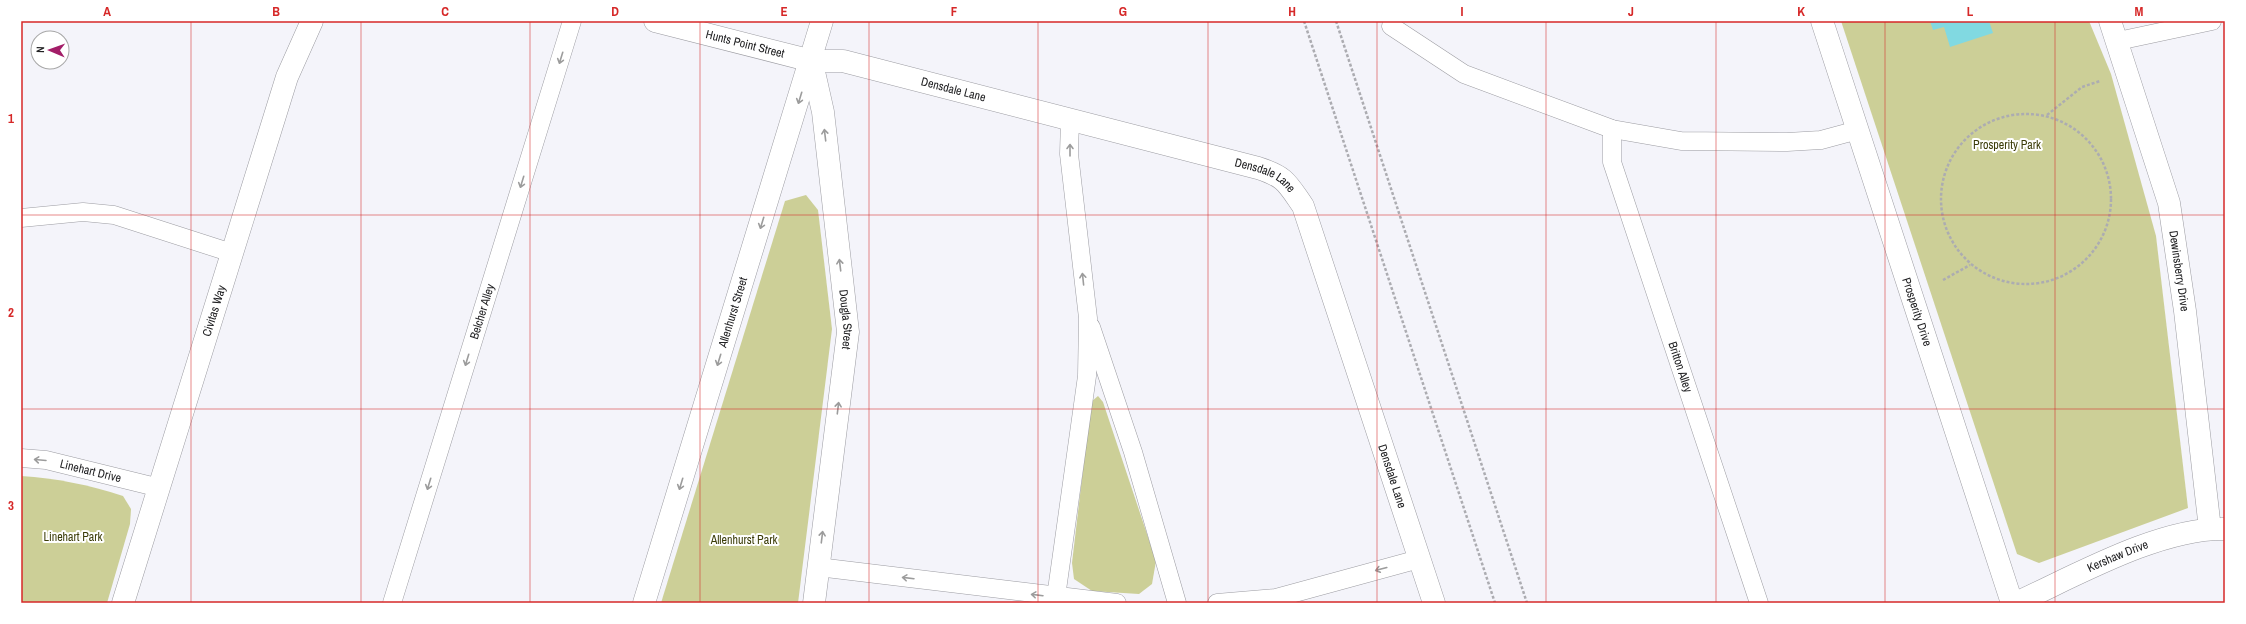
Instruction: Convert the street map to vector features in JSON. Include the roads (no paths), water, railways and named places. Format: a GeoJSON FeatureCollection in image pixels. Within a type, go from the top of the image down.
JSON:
{"type":"FeatureCollection","features":[{"type":"Feature","properties":{"kind":"street","name":"Civitas Way"},"geometry":{"type":"LineString","coordinates":[[123,603],[287,77],[312,21]]}},
{"type":"Feature","properties":{"kind":"street","name":"Hunts Point Street"},"geometry":{"type":"LineString","coordinates":[[654,21],[812,61]]}},
{"type":"Feature","properties":{"kind":"street","name":"Allenhurst Street"},"geometry":{"type":"LineString","coordinates":[[644,603],[812,61],[822,21]]}},
{"type":"Feature","properties":{"kind":"street","name":"Prosperity Drive"},"geometry":{"type":"LineString","coordinates":[[1822,21],[2012,603]]}},
{"type":"Feature","properties":{"kind":"street","name":"Dewinsberry Drive"},"geometry":{"type":"LineString","coordinates":[[2110,21],[2118,41],[2169,203],[2218,529]]}},
{"type":"Feature","properties":{"kind":"street","name":"Densdale Lane"},"geometry":{"type":"LineString","coordinates":[[812,61],[843,61],[1258,168],[1276,174],[1285,180],[1303,206],[1434,603]]}},
{"type":"Feature","properties":{"kind":"street","name":"Dougla Street"},"geometry":{"type":"LineString","coordinates":[[812,61],[823,112],[848,332],[814,603]]}},
{"type":"Feature","properties":{"kind":"street","name":"Kershaw Drive"},"geometry":{"type":"LineString","coordinates":[[2016,603],[2146,543],[2218,529]]}},
{"type":"Feature","properties":{"kind":"lane","name":"Belcher Alley"},"geometry":{"type":"LineString","coordinates":[[392,603],[572,21]]}},
{"type":"Feature","properties":{"kind":"lane"},"geometry":{"type":"LineString","coordinates":[[2118,41],[2212,21]]}},
{"type":"Feature","properties":{"kind":"lane"},"geometry":{"type":"LineString","coordinates":[[1391,26],[1464,74],[1612,129],[1681,141],[1787,142],[1821,140],[1858,130]]}},
{"type":"Feature","properties":{"kind":"lane"},"geometry":{"type":"LineString","coordinates":[[1056,597],[1087,376],[1088,318],[1069,154],[1070,120]]}},
{"type":"Feature","properties":{"kind":"lane","name":"Britton Alley"},"geometry":{"type":"LineString","coordinates":[[1612,129],[1612,162],[1759,603]]}},
{"type":"Feature","properties":{"kind":"lane"},"geometry":{"type":"LineString","coordinates":[[21,218],[83,212],[114,215],[232,253]]}},
{"type":"Feature","properties":{"kind":"lane"},"geometry":{"type":"LineString","coordinates":[[1088,318],[1133,452],[1177,603]]}},
{"type":"Feature","properties":{"kind":"lane","name":"Linehart Drive"},"geometry":{"type":"LineString","coordinates":[[21,458],[46,460],[160,488]]}},
{"type":"Feature","properties":{"kind":"lane"},"geometry":{"type":"LineString","coordinates":[[1216,603],[1276,598],[1419,558]]}},
{"type":"Feature","properties":{"kind":"lane"},"geometry":{"type":"LineString","coordinates":[[818,567],[1056,597],[1117,603]]}},
{"type":"Feature","properties":{"kind":"water"},"geometry":{"type":"Polygon","coordinates":[[[1930,21],[1989,21],[1993,33],[1950,47],[1944,27],[1933,30],[1930,21]]]}},
{"type":"Feature","properties":{"kind":"park label","name":"Prosperity Park"},"geometry":{"type":"Point","coordinates":[2007,145]}},
{"type":"Feature","properties":{"kind":"park label","name":"Linehart Park"},"geometry":{"type":"Point","coordinates":[73,537]}},
{"type":"Feature","properties":{"kind":"park label","name":"Allenhurst Park"},"geometry":{"type":"Point","coordinates":[744,540]}}]}
